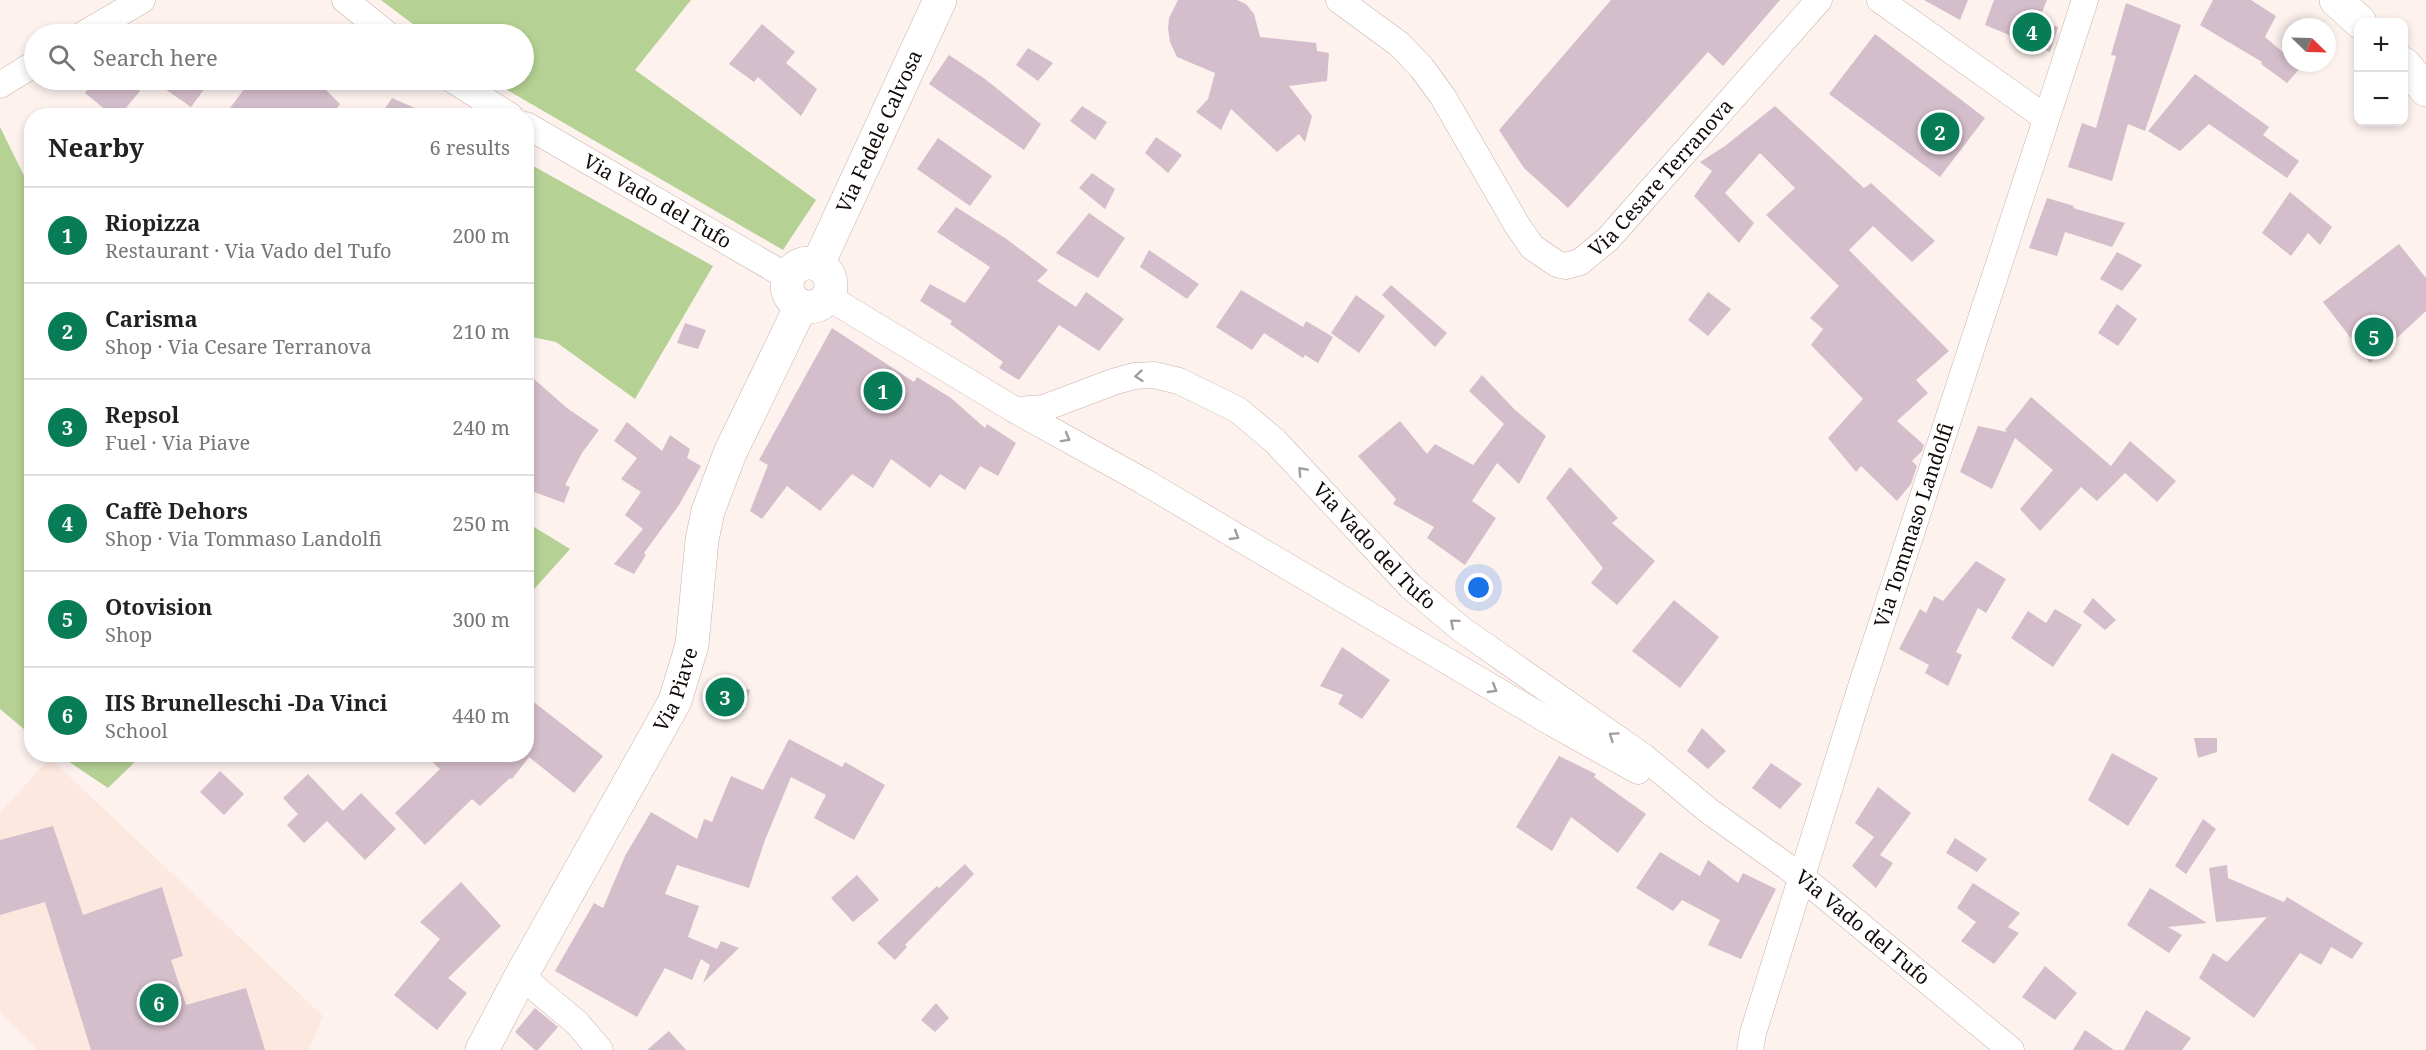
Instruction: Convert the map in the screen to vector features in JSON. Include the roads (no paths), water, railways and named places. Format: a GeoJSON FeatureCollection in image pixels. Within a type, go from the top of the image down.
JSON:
{"type":"FeatureCollection","features":[{"type":"Feature","properties":{"kind":"main road","name":"Via Fedele Calvosa"},"geometry":{"type":"LineString","coordinates":[[809,286],[940,0]]}},
{"type":"Feature","properties":{"kind":"main road"},"geometry":{"type":"LineString","coordinates":[[2336,0],[2356,18]]}},
{"type":"Feature","properties":{"kind":"main road"},"geometry":{"type":"LineString","coordinates":[[2408,70],[2426,90]]}},
{"type":"Feature","properties":{"kind":"main road","name":"Via Piave"},"geometry":{"type":"LineString","coordinates":[[482,1050],[675,701],[692,645],[702,540],[708,511],[730,453],[809,286]]}},
{"type":"Feature","properties":{"kind":"street"},"geometry":{"type":"LineString","coordinates":[[101,24],[142,0]]}},
{"type":"Feature","properties":{"kind":"street"},"geometry":{"type":"LineString","coordinates":[[345,0],[375,24]]}},
{"type":"Feature","properties":{"kind":"street","name":"Via Cesare Terranova"},"geometry":{"type":"LineString","coordinates":[[1339,0],[1411,55],[1443,97],[1532,247],[1557,264],[1566,266],[1580,262],[1608,239],[1819,0]]}},
{"type":"Feature","properties":{"kind":"street"},"geometry":{"type":"LineString","coordinates":[[1880,0],[2046,118]]}},
{"type":"Feature","properties":{"kind":"street","name":"Via Tommaso Landolfi"},"geometry":{"type":"LineString","coordinates":[[1750,1050],[1753,1033],[1859,693],[2085,0]]}},
{"type":"Feature","properties":{"kind":"street"},"geometry":{"type":"LineString","coordinates":[[0,85],[24,70]]}},
{"type":"Feature","properties":{"kind":"street"},"geometry":{"type":"LineString","coordinates":[[469,90],[497,108]]}},
{"type":"Feature","properties":{"kind":"street","name":"Via Vado del Tufo"},"geometry":{"type":"LineString","coordinates":[[534,130],[809,286],[1015,410],[1143,481],[1552,723],[1709,811]]}},
{"type":"Feature","properties":{"kind":"street","name":"Via Vado del Tufo"},"geometry":{"type":"LineString","coordinates":[[1015,410],[1044,408],[1134,375],[1154,375],[1179,381],[1228,405],[1275,441],[1410,586],[1444,615],[1515,668],[1644,758],[1709,811],[1803,878],[2011,1050]]}},
{"type":"Feature","properties":{"kind":"street"},"geometry":{"type":"LineString","coordinates":[[521,976],[577,1023],[600,1050]]}},
{"type":"Feature","properties":{"kind":"place","name":"Caffè Dehors"},"geometry":{"type":"Point","coordinates":[2032,32]}},
{"type":"Feature","properties":{"kind":"place","name":"Carisma"},"geometry":{"type":"Point","coordinates":[1940,132]}},
{"type":"Feature","properties":{"kind":"place","name":"Otovision"},"geometry":{"type":"Point","coordinates":[2374,337]}},
{"type":"Feature","properties":{"kind":"place","name":"Riopizza"},"geometry":{"type":"Point","coordinates":[883,391]}},
{"type":"Feature","properties":{"kind":"place","name":"Repsol"},"geometry":{"type":"Point","coordinates":[725,697]}},
{"type":"Feature","properties":{"kind":"place","name":"IIS Brunelleschi -Da Vinci"},"geometry":{"type":"Point","coordinates":[159,1003]}}]}
